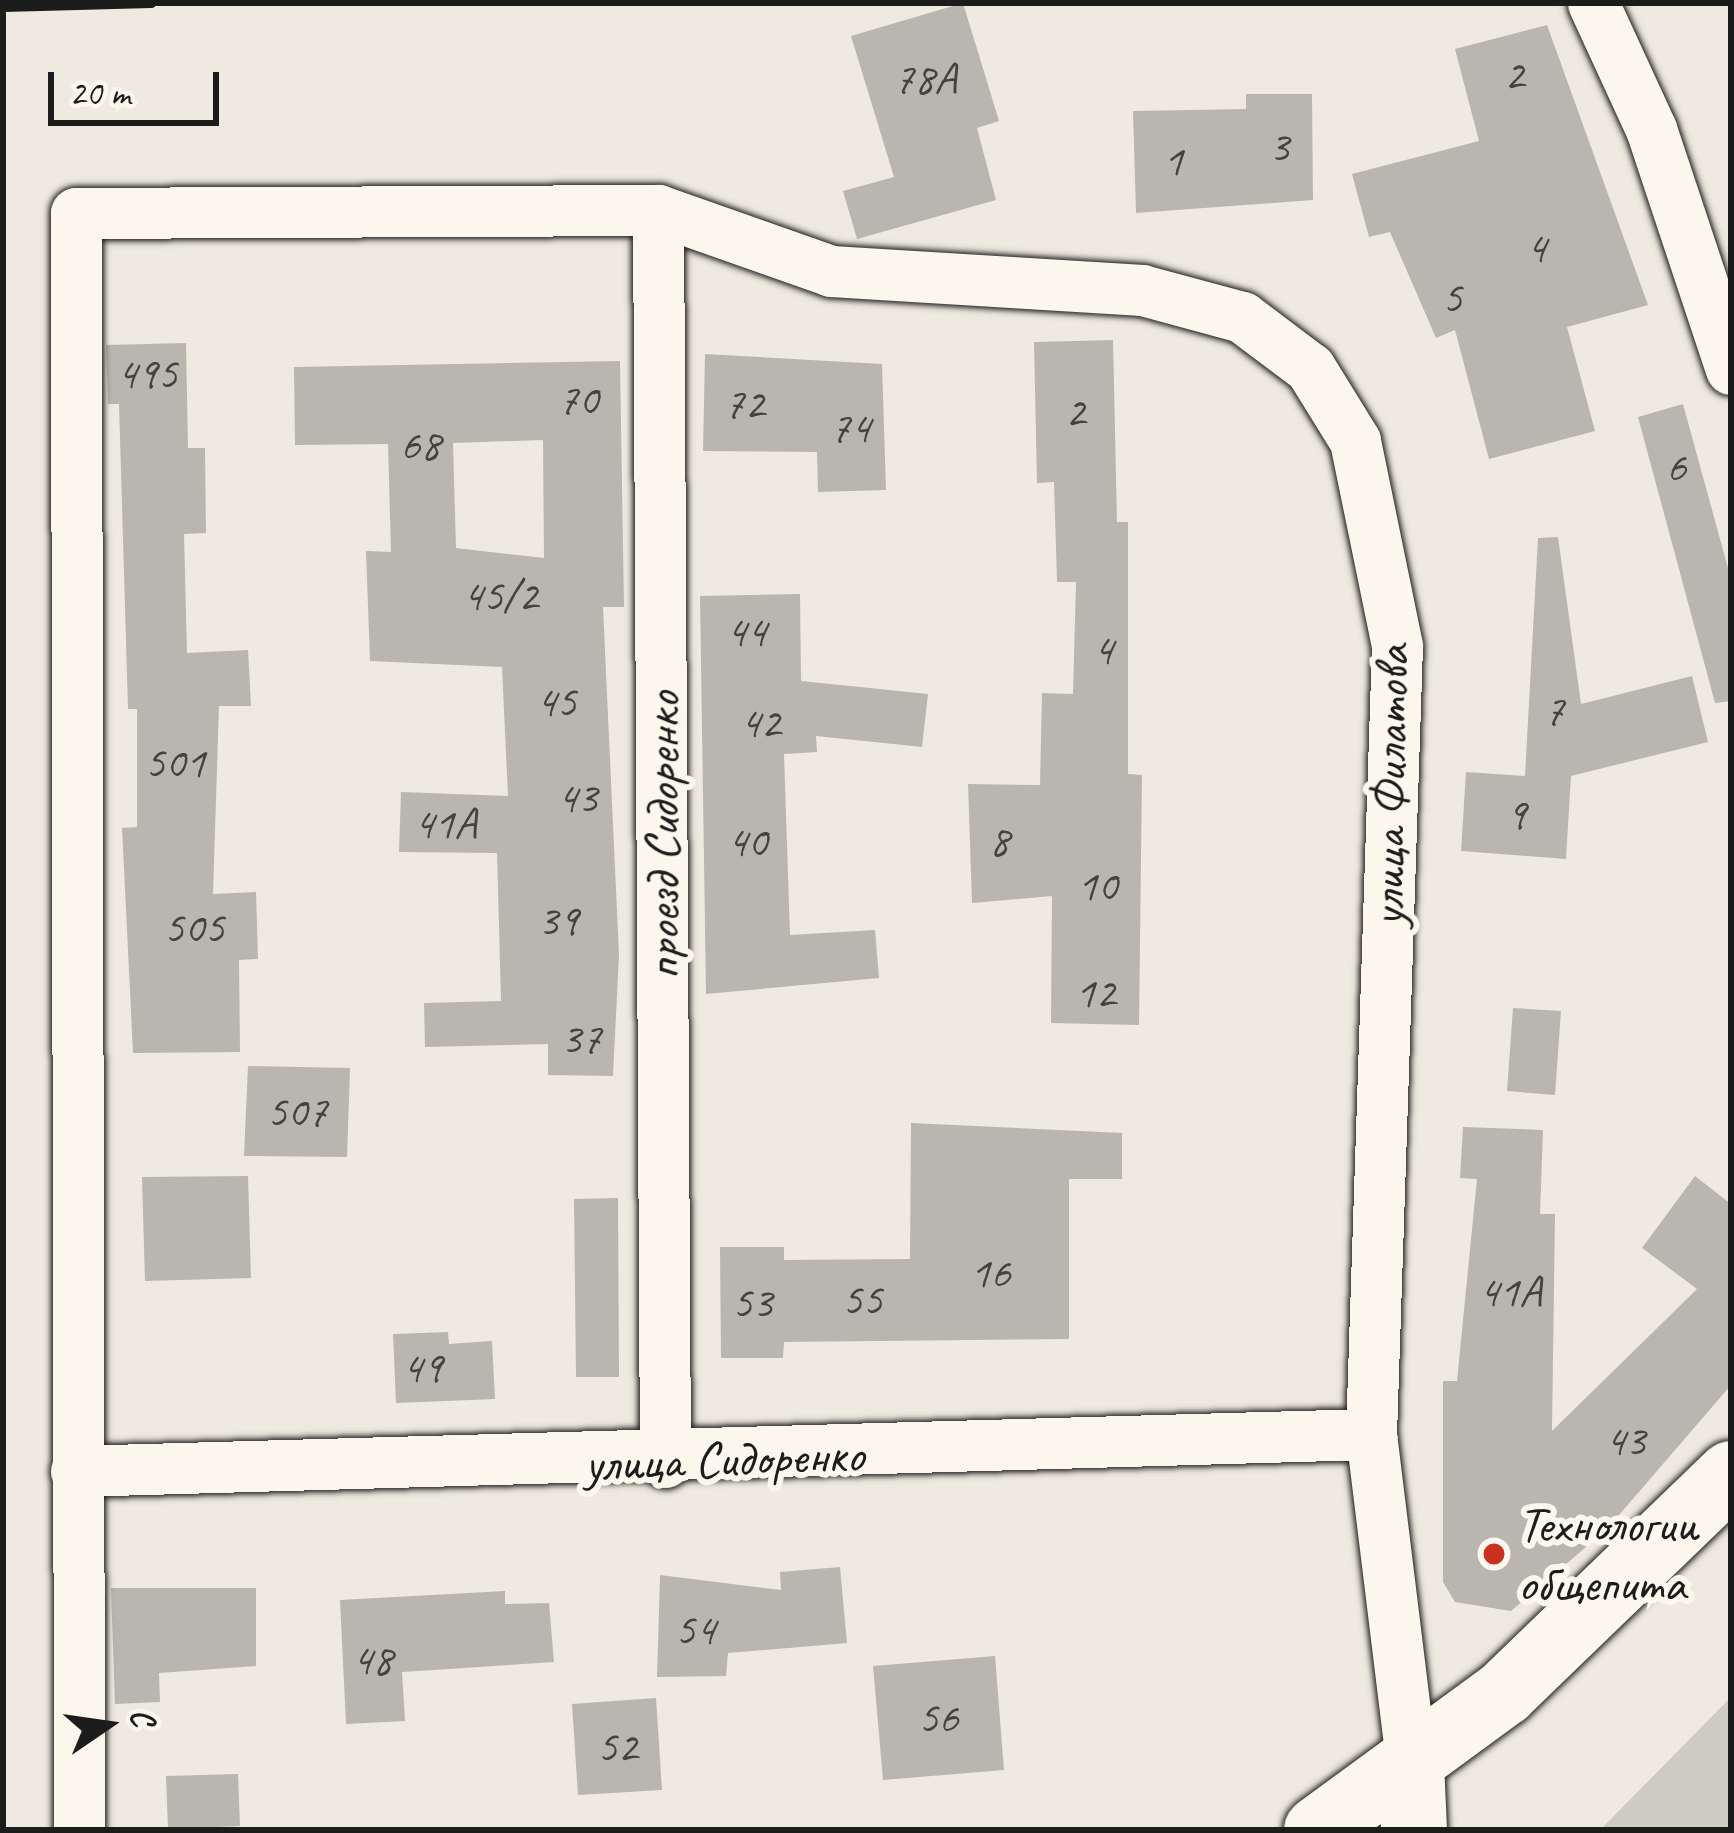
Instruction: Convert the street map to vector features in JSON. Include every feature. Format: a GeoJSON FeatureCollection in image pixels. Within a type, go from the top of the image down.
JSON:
{"type":"FeatureCollection","features":[{"type":"Feature","properties":{"kind":"main road"},"geometry":{"type":"LineString","coordinates":[[1382,1814],[1731,1474]]}},
{"type":"Feature","properties":{"kind":"main road"},"geometry":{"type":"LineString","coordinates":[[1382,1814],[1522,1727],[1731,1526]]}},
{"type":"Feature","properties":{"kind":"street"},"geometry":{"type":"LineString","coordinates":[[1593,3],[1651,129],[1731,369]]}},
{"type":"Feature","properties":{"kind":"street","name":"улица Филатова"},"geometry":{"type":"LineString","coordinates":[[76,1471],[76,213],[658,210],[831,271],[1142,290],[1242,317],[1310,368],[1355,441],[1397,646],[1371,1434],[1382,1814]]}},
{"type":"Feature","properties":{"kind":"street","name":"проезд Сидоренко"},"geometry":{"type":"LineString","coordinates":[[658,210],[665,1462]]}},
{"type":"Feature","properties":{"kind":"street","name":"улица Сидоренко"},"geometry":{"type":"LineString","coordinates":[[76,1471],[665,1462],[1371,1434]]}},
{"type":"Feature","properties":{"kind":"street"},"geometry":{"type":"LineString","coordinates":[[76,1471],[79,1830]]}},
{"type":"Feature","properties":{"kind":"shaded area"},"geometry":{"type":"Polygon","coordinates":[[[1731,1697],[1731,1830],[1604,1830],[1604,1826],[1731,1697]]]}},
{"type":"Feature","properties":{"kind":"building"},"geometry":{"type":"Polygon","coordinates":[[[963,3],[999,121],[977,128],[996,200],[857,239],[843,191],[894,177],[851,36],[963,3]]]}},
{"type":"Feature","properties":{"kind":"building"},"geometry":{"type":"Polygon","coordinates":[[[1547,25],[1648,305],[1567,327],[1595,431],[1489,459],[1455,330],[1436,338],[1390,232],[1369,237],[1352,174],[1479,141],[1455,49],[1547,25]]]}},
{"type":"Feature","properties":{"kind":"building"},"geometry":{"type":"Polygon","coordinates":[[[1246,94],[1312,94],[1313,200],[1136,213],[1133,111],[1246,109],[1246,94]]]}},
{"type":"Feature","properties":{"kind":"building"},"geometry":{"type":"Polygon","coordinates":[[[1113,340],[1117,522],[1128,522],[1128,774],[1142,775],[1139,1025],[1051,1023],[1052,896],[972,903],[968,784],[1040,785],[1042,693],[1073,694],[1076,582],[1057,582],[1054,482],[1037,483],[1034,342],[1113,340]]]}},
{"type":"Feature","properties":{"kind":"building"},"geometry":{"type":"Polygon","coordinates":[[[186,343],[188,448],[205,448],[206,533],[184,534],[187,653],[248,650],[251,706],[219,706],[213,894],[256,892],[258,959],[239,960],[240,1052],[133,1053],[122,828],[137,827],[137,709],[128,709],[119,404],[108,404],[106,345],[186,343]]]}},
{"type":"Feature","properties":{"kind":"building"},"geometry":{"type":"Polygon","coordinates":[[[705,354],[882,364],[886,490],[818,492],[817,452],[703,451],[705,354]]]}},
{"type":"Feature","properties":{"kind":"building"},"geometry":{"type":"Polygon","coordinates":[[[620,361],[624,607],[603,607],[619,955],[613,1076],[548,1075],[548,1044],[425,1047],[424,1003],[501,1001],[497,853],[399,852],[401,792],[508,796],[502,667],[370,661],[366,551],[391,552],[388,444],[295,445],[294,367],[620,361]],[[543,440],[453,443],[456,548],[544,558],[543,440]]]}},
{"type":"Feature","properties":{"kind":"building"},"geometry":{"type":"Polygon","coordinates":[[[1683,404],[1731,579],[1731,701],[1715,703],[1638,417],[1683,404]]]}},
{"type":"Feature","properties":{"kind":"building"},"geometry":{"type":"Polygon","coordinates":[[[1558,537],[1581,704],[1692,676],[1708,742],[1571,776],[1566,859],[1461,851],[1466,772],[1525,776],[1538,538],[1558,537]]]}},
{"type":"Feature","properties":{"kind":"building"},"geometry":{"type":"Polygon","coordinates":[[[800,594],[801,681],[928,694],[922,747],[816,736],[817,752],[784,754],[790,935],[875,930],[879,978],[706,994],[700,596],[800,594]]]}},
{"type":"Feature","properties":{"kind":"building"},"geometry":{"type":"Polygon","coordinates":[[[1513,1008],[1561,1011],[1555,1095],[1507,1091],[1513,1008]]]}},
{"type":"Feature","properties":{"kind":"building"},"geometry":{"type":"Polygon","coordinates":[[[248,1066],[350,1068],[347,1157],[244,1156],[248,1066]]]}},
{"type":"Feature","properties":{"kind":"building"},"geometry":{"type":"Polygon","coordinates":[[[911,1123],[1122,1133],[1122,1179],[1069,1179],[1069,1339],[784,1342],[783,1358],[721,1358],[720,1247],[784,1247],[784,1260],[910,1259],[911,1123]]]}},
{"type":"Feature","properties":{"kind":"building"},"geometry":{"type":"Polygon","coordinates":[[[1463,1127],[1543,1130],[1540,1214],[1555,1214],[1552,1431],[1697,1289],[1642,1248],[1695,1176],[1731,1204],[1731,1385],[1607,1529],[1511,1611],[1455,1602],[1443,1582],[1443,1381],[1457,1381],[1477,1179],[1460,1178],[1463,1127]]]}},
{"type":"Feature","properties":{"kind":"building"},"geometry":{"type":"Polygon","coordinates":[[[248,1176],[251,1278],[145,1281],[142,1177],[248,1176]]]}},
{"type":"Feature","properties":{"kind":"building"},"geometry":{"type":"Polygon","coordinates":[[[618,1198],[619,1377],[576,1377],[574,1199],[618,1198]]]}},
{"type":"Feature","properties":{"kind":"building"},"geometry":{"type":"Polygon","coordinates":[[[448,1332],[449,1344],[492,1341],[495,1399],[396,1403],[393,1334],[448,1332]]]}},
{"type":"Feature","properties":{"kind":"building"},"geometry":{"type":"Polygon","coordinates":[[[840,1567],[847,1643],[728,1653],[726,1676],[657,1677],[660,1575],[781,1590],[780,1572],[840,1567]]]}},
{"type":"Feature","properties":{"kind":"building"},"geometry":{"type":"Polygon","coordinates":[[[111,1588],[256,1588],[256,1666],[159,1673],[160,1702],[115,1704],[111,1588]]]}},
{"type":"Feature","properties":{"kind":"building"},"geometry":{"type":"Polygon","coordinates":[[[505,1591],[505,1604],[549,1603],[554,1662],[402,1672],[405,1721],[346,1724],[340,1600],[505,1591]]]}},
{"type":"Feature","properties":{"kind":"building"},"geometry":{"type":"Polygon","coordinates":[[[995,1656],[1004,1770],[883,1780],[873,1666],[995,1656]]]}},
{"type":"Feature","properties":{"kind":"building"},"geometry":{"type":"Polygon","coordinates":[[[656,1698],[662,1790],[578,1795],[572,1704],[656,1698]]]}},
{"type":"Feature","properties":{"kind":"building"},"geometry":{"type":"Polygon","coordinates":[[[238,1774],[240,1826],[168,1829],[166,1776],[238,1774]]]}},
{"type":"Feature","properties":{"kind":"railway"},"geometry":{"type":"LineString","coordinates":[[3,7],[151,3]]}},
{"type":"Feature","properties":{"kind":"place","name":"Технологии общепита"},"geometry":{"type":"Point","coordinates":[1494,1554]}}]}
